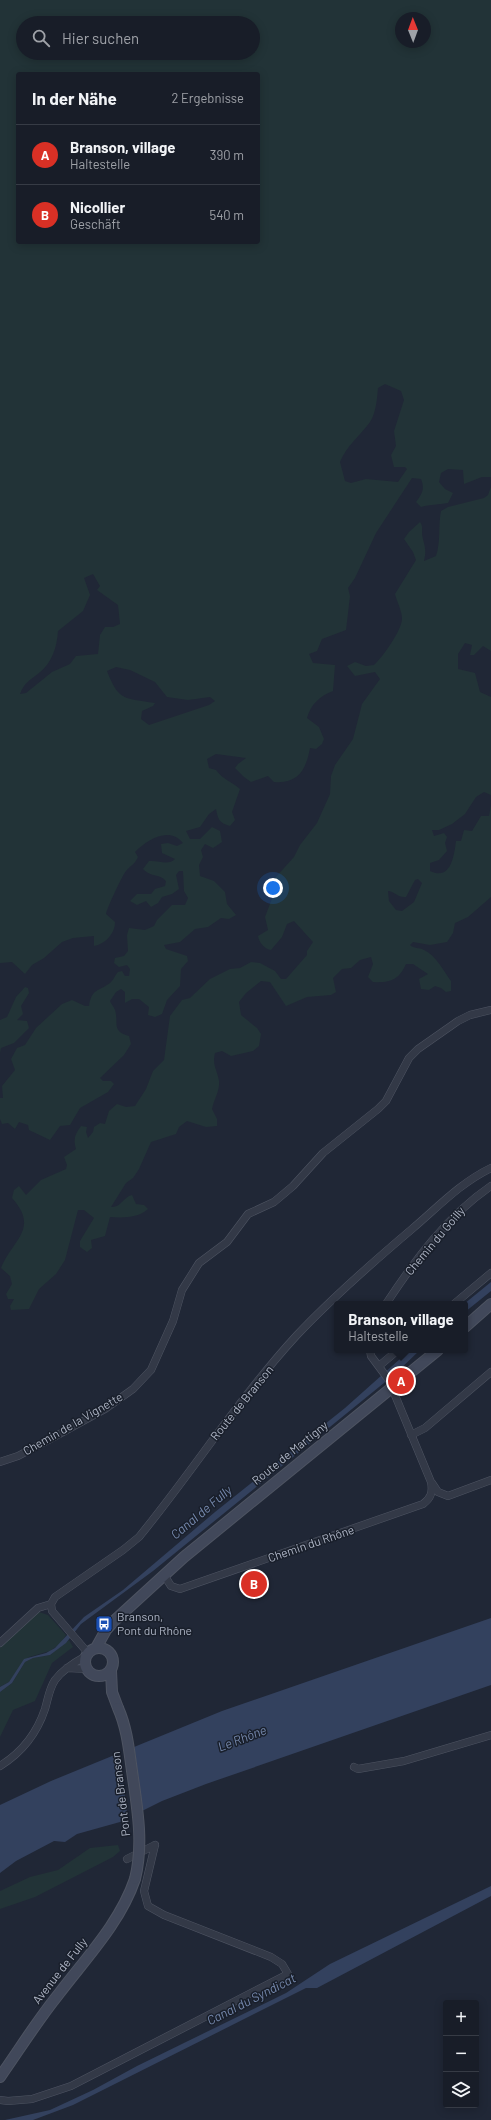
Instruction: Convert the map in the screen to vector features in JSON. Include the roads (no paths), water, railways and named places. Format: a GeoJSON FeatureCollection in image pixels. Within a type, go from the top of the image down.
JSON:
{"type":"FeatureCollection","features":[{"type":"Feature","properties":{"kind":"main road"},"geometry":{"type":"LineString","coordinates":[[468,1324],[491,1304]]}},
{"type":"Feature","properties":{"kind":"main road","name":"Route de Martigny"},"geometry":{"type":"LineString","coordinates":[[90,1652],[108,1628],[164,1575],[216,1530],[434,1353]]}},
{"type":"Feature","properties":{"kind":"main road"},"geometry":{"type":"LineString","coordinates":[[108,1628],[110,1653],[114,1662],[111,1671],[112,1692]]}},
{"type":"Feature","properties":{"kind":"main road"},"geometry":{"type":"LineString","coordinates":[[110,1653],[104,1648],[90,1652],[85,1663],[87,1669],[97,1676],[112,1692]]}},
{"type":"Feature","properties":{"kind":"main road"},"geometry":{"type":"LineString","coordinates":[[97,1676],[104,1675],[111,1671]]}},
{"type":"Feature","properties":{"kind":"main road","name":"Pont de Branson"},"geometry":{"type":"LineString","coordinates":[[112,1692],[128,1740],[139,1831],[139,1855],[135,1879]]}},
{"type":"Feature","properties":{"kind":"main road","name":"Avenue de Fully"},"geometry":{"type":"LineString","coordinates":[[0,2077],[48,2008],[119,1915],[130,1896],[135,1879]]}},
{"type":"Feature","properties":{"kind":"street","name":"Chemin de la Vignette"},"geometry":{"type":"LineString","coordinates":[[0,1462],[18,1456],[54,1437],[105,1409],[133,1390],[151,1370],[173,1321],[182,1290],[199,1263],[227,1242],[248,1214],[274,1202],[293,1186],[323,1153],[378,1109],[386,1101],[409,1058],[418,1049],[458,1020],[470,1015],[491,1010]]}},
{"type":"Feature","properties":{"kind":"street","name":"Route de Branson"},"geometry":{"type":"LineString","coordinates":[[0,1643],[38,1608],[50,1604],[60,1592],[123,1550],[139,1537],[220,1430],[297,1335],[373,1262],[453,1192],[479,1174],[491,1168]]}},
{"type":"Feature","properties":{"kind":"street","name":"Chemin du Goilly"},"geometry":{"type":"LineString","coordinates":[[388,1301],[411,1268],[437,1235],[474,1197],[491,1186]]}},
{"type":"Feature","properties":{"kind":"street"},"geometry":{"type":"LineString","coordinates":[[458,1301],[491,1273]]}},
{"type":"Feature","properties":{"kind":"street"},"geometry":{"type":"LineString","coordinates":[[372,1353],[392,1386],[431,1482],[438,1492],[448,1496],[491,1480]]}},
{"type":"Feature","properties":{"kind":"street"},"geometry":{"type":"LineString","coordinates":[[380,1368],[395,1353]]}},
{"type":"Feature","properties":{"kind":"street"},"geometry":{"type":"LineString","coordinates":[[411,1435],[425,1428],[491,1372]]}},
{"type":"Feature","properties":{"kind":"street","name":"Chemin du Rhône"},"geometry":{"type":"LineString","coordinates":[[164,1575],[171,1586],[180,1589],[418,1507],[425,1503],[430,1496],[431,1482]]}},
{"type":"Feature","properties":{"kind":"street"},"geometry":{"type":"LineString","coordinates":[[0,1766],[19,1751],[31,1736],[42,1716],[51,1687],[67,1668],[90,1652],[80,1644],[52,1612],[50,1604]]}},
{"type":"Feature","properties":{"kind":"street"},"geometry":{"type":"LineString","coordinates":[[67,1668],[87,1669]]}},
{"type":"Feature","properties":{"kind":"street"},"geometry":{"type":"LineString","coordinates":[[354,1767],[358,1769],[368,1768],[404,1762],[491,1734]]}},
{"type":"Feature","properties":{"kind":"street"},"geometry":{"type":"LineString","coordinates":[[0,2100],[8,2102],[32,2099],[70,2086],[288,1974],[282,1964],[271,1957],[164,1915],[148,1906],[144,1891],[155,1845],[127,1859]]}},
{"type":"Feature","properties":{"kind":"water"},"geometry":{"type":"Polygon","coordinates":[[[491,1282],[491,1291],[468,1310],[468,1301],[491,1282]]]}},
{"type":"Feature","properties":{"kind":"water","name":"Canal de Fully"},"geometry":{"type":"Polygon","coordinates":[[[407,1353],[417,1353],[395,1374],[153,1571],[81,1624],[66,1643],[50,1655],[33,1658],[25,1662],[12,1683],[0,1692],[0,1687],[9,1682],[24,1659],[46,1653],[55,1648],[84,1617],[123,1590],[215,1512],[345,1408],[407,1353]]]}},
{"type":"Feature","properties":{"kind":"water","name":"Le Rhône"},"geometry":{"type":"Polygon","coordinates":[[[491,1618],[491,1685],[206,1784],[162,1801],[120,1822],[77,1834],[65,1842],[54,1841],[16,1861],[0,1873],[0,1805],[51,1781],[222,1711],[491,1618]]]}},
{"type":"Feature","properties":{"kind":"water","name":"Canal du Syndicat"},"geometry":{"type":"Polygon","coordinates":[[[491,1886],[491,1896],[317,1988],[306,1988],[73,2105],[33,2120],[5,2120],[50,2110],[93,2090],[137,2066],[286,1993],[330,1964],[491,1886]]]}},
{"type":"Feature","properties":{"kind":"place","name":"Branson, village"},"geometry":{"type":"Point","coordinates":[401,1381]}},
{"type":"Feature","properties":{"kind":"place","name":"Nicollier"},"geometry":{"type":"Point","coordinates":[254,1584]}},
{"type":"Feature","properties":{"kind":"place","name":"Branson, Pont du Rhône"},"geometry":{"type":"Point","coordinates":[104,1624]}}]}
